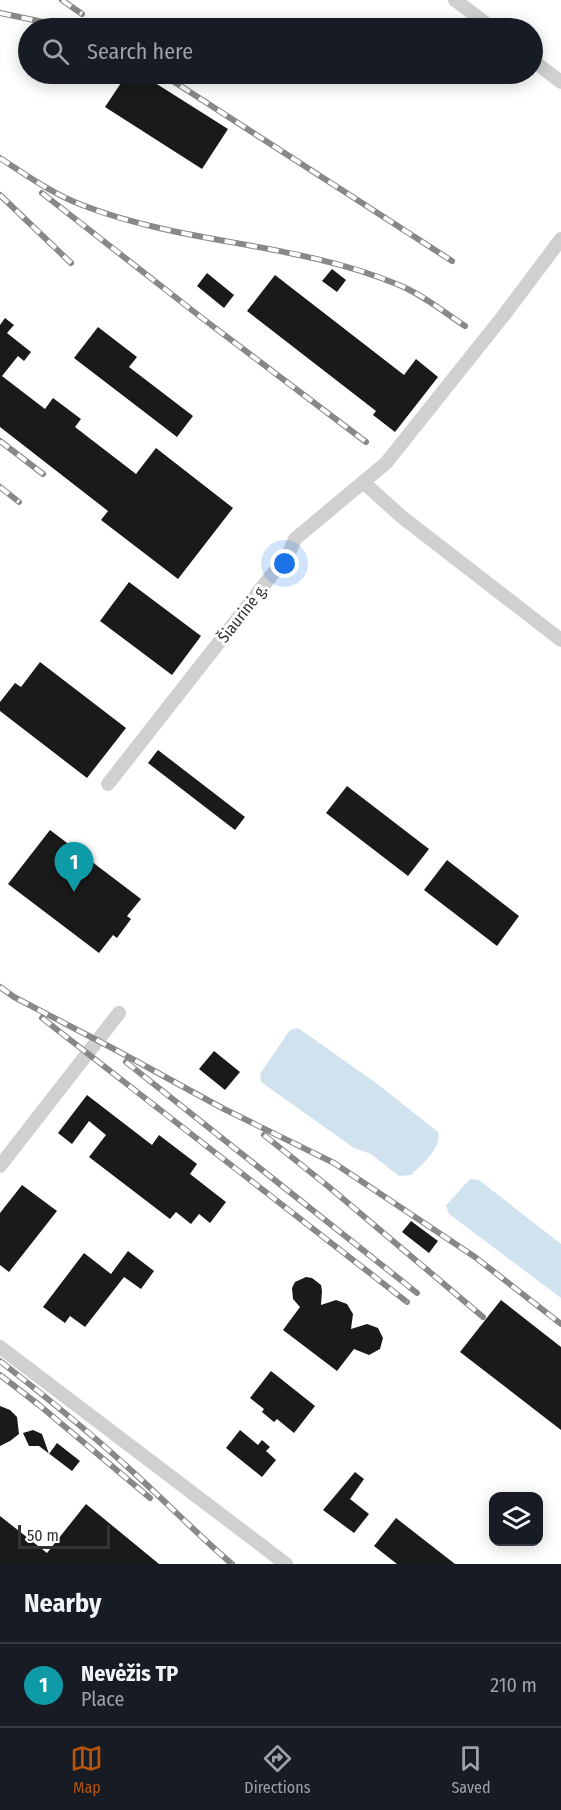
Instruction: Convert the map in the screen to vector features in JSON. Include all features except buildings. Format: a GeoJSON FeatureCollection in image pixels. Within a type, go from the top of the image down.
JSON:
{"type":"FeatureCollection","features":[{"type":"Feature","properties":{"kind":"street"},"geometry":{"type":"LineString","coordinates":[[455,0],[479,18]]}},
{"type":"Feature","properties":{"kind":"street"},"geometry":{"type":"LineString","coordinates":[[543,68],[561,82]]}},
{"type":"Feature","properties":{"kind":"street","name":"Šiaurinė g."},"geometry":{"type":"LineString","coordinates":[[108,784],[290,553],[295,538],[386,463],[504,315],[561,239]]}},
{"type":"Feature","properties":{"kind":"street"},"geometry":{"type":"LineString","coordinates":[[363,482],[402,517],[561,639]]}},
{"type":"Feature","properties":{"kind":"street"},"geometry":{"type":"LineString","coordinates":[[0,1166],[119,1013]]}},
{"type":"Feature","properties":{"kind":"street"},"geometry":{"type":"LineString","coordinates":[[0,1347],[286,1564]]}},
{"type":"Feature","properties":{"kind":"water"},"geometry":{"type":"Polygon","coordinates":[[[298,1028],[376,1083],[438,1132],[434,1150],[411,1175],[399,1176],[371,1154],[354,1148],[261,1082],[260,1074],[290,1030],[298,1028]]]}},
{"type":"Feature","properties":{"kind":"water"},"geometry":{"type":"Polygon","coordinates":[[[470,1179],[479,1180],[561,1244],[561,1298],[449,1214],[446,1205],[470,1179]]]}},
{"type":"Feature","properties":{"kind":"railway"},"geometry":{"type":"LineString","coordinates":[[62,0],[82,14]]}},
{"type":"Feature","properties":{"kind":"railway"},"geometry":{"type":"LineString","coordinates":[[0,13],[24,18]]}},
{"type":"Feature","properties":{"kind":"railway"},"geometry":{"type":"LineString","coordinates":[[178,84],[452,261]]}},
{"type":"Feature","properties":{"kind":"railway"},"geometry":{"type":"LineString","coordinates":[[0,158],[50,190],[82,205],[161,228],[281,251],[360,271],[408,289],[465,326]]}},
{"type":"Feature","properties":{"kind":"railway"},"geometry":{"type":"LineString","coordinates":[[42,193],[366,442]]}},
{"type":"Feature","properties":{"kind":"railway"},"geometry":{"type":"LineString","coordinates":[[0,195],[71,263]]}},
{"type":"Feature","properties":{"kind":"railway"},"geometry":{"type":"LineString","coordinates":[[0,441],[43,474]]}},
{"type":"Feature","properties":{"kind":"railway"},"geometry":{"type":"LineString","coordinates":[[0,487],[19,502]]}},
{"type":"Feature","properties":{"kind":"railway"},"geometry":{"type":"LineString","coordinates":[[0,987],[14,997],[224,1109],[334,1163],[475,1257],[561,1324]]}},
{"type":"Feature","properties":{"kind":"railway"},"geometry":{"type":"LineString","coordinates":[[42,1018],[407,1302]]}},
{"type":"Feature","properties":{"kind":"railway"},"geometry":{"type":"LineString","coordinates":[[126,1062],[417,1293]]}},
{"type":"Feature","properties":{"kind":"railway"},"geometry":{"type":"LineString","coordinates":[[264,1135],[483,1317]]}},
{"type":"Feature","properties":{"kind":"railway"},"geometry":{"type":"LineString","coordinates":[[0,1361],[101,1444],[232,1564]]}},
{"type":"Feature","properties":{"kind":"railway"},"geometry":{"type":"LineString","coordinates":[[0,1375],[150,1498]]}},
{"type":"Feature","properties":{"kind":"place","name":"Nevėžis TP"},"geometry":{"type":"Point","coordinates":[74,892]}}]}
